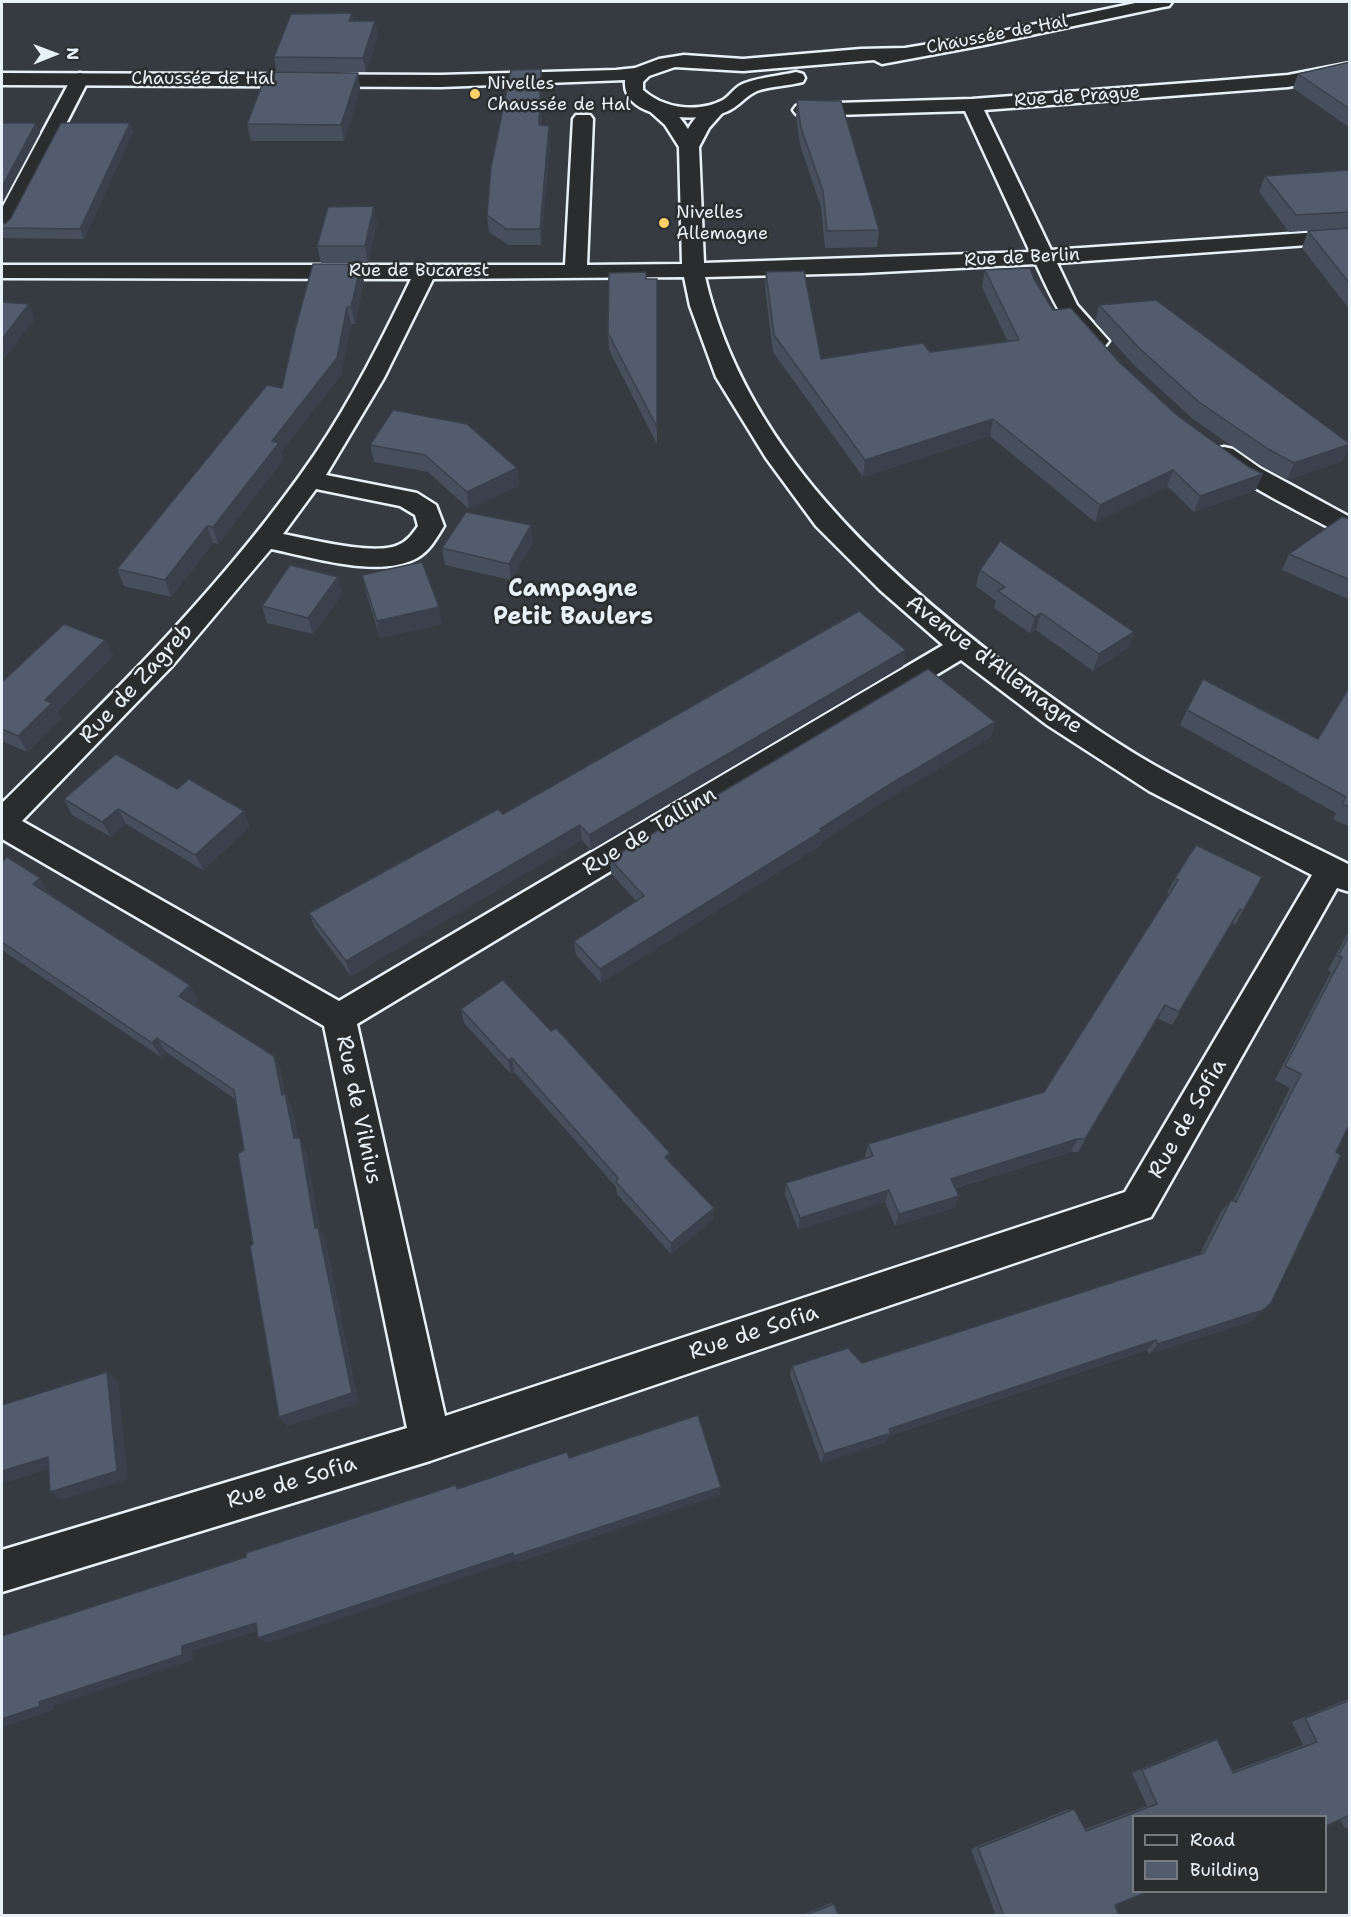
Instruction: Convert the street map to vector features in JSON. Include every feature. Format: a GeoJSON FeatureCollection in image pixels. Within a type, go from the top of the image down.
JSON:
{"type":"FeatureCollection","features":[{"type":"Feature","properties":{"kind":"street","name":"Chaussée de Hal"},"geometry":{"type":"LineString","coordinates":[[620,97],[685,112],[715,110],[731,103],[746,89],[901,53],[984,40],[1163,2]]}},
{"type":"Feature","properties":{"kind":"street","name":"Chaussée de Hal"},"geometry":{"type":"LineString","coordinates":[[2,79],[441,81],[499,77],[591,77],[642,72],[655,65],[673,61],[749,64],[901,53]]}},
{"type":"Feature","properties":{"kind":"street","name":"Chaussée de Hal"},"geometry":{"type":"LineString","coordinates":[[712,62],[729,68],[740,76],[746,89]]}},
{"type":"Feature","properties":{"kind":"street","name":"Rue de Prague"},"geometry":{"type":"LineString","coordinates":[[803,110],[972,105],[1288,81],[1350,69]]}},
{"type":"Feature","properties":{"kind":"street"},"geometry":{"type":"LineString","coordinates":[[642,72],[634,81],[634,91],[648,104]]}},
{"type":"Feature","properties":{"kind":"street"},"geometry":{"type":"LineString","coordinates":[[2,227],[80,79]]}},
{"type":"Feature","properties":{"kind":"street","name":"Chaussée de Hal"},"geometry":{"type":"LineString","coordinates":[[441,81],[598,95]]}},
{"type":"Feature","properties":{"kind":"street","name":"Avenue d'Allemagne"},"geometry":{"type":"LineString","coordinates":[[648,104],[673,121],[689,147],[693,270],[701,306],[728,377],[775,453],[825,520],[890,584],[962,646],[1057,717],[1160,783],[1340,876]]}},
{"type":"Feature","properties":{"kind":"street"},"geometry":{"type":"LineString","coordinates":[[972,105],[1067,306],[1110,356]]}},
{"type":"Feature","properties":{"kind":"street"},"geometry":{"type":"LineString","coordinates":[[689,147],[700,125],[715,110]]}},
{"type":"Feature","properties":{"kind":"street"},"geometry":{"type":"LineString","coordinates":[[576,270],[583,119]]}},
{"type":"Feature","properties":{"kind":"street","name":"Rue de Berlin"},"geometry":{"type":"LineString","coordinates":[[693,270],[1045,258],[1350,236]]}},
{"type":"Feature","properties":{"kind":"street","name":"Rue de Bucarest"},"geometry":{"type":"LineString","coordinates":[[2,271],[693,270]]}},
{"type":"Feature","properties":{"kind":"street","name":"Rue de Zagreb"},"geometry":{"type":"LineString","coordinates":[[2,823],[125,700],[191,627],[265,539],[309,480],[358,406],[396,335],[426,271]]}},
{"type":"Feature","properties":{"kind":"street"},"geometry":{"type":"LineString","coordinates":[[1202,440],[1251,474],[1350,528]]}},
{"type":"Feature","properties":{"kind":"street"},"geometry":{"type":"LineString","coordinates":[[265,539],[371,557],[403,554],[422,541],[430,526],[427,511],[408,499],[309,480]]}},
{"type":"Feature","properties":{"kind":"street","name":"Rue de Tallinn"},"geometry":{"type":"LineString","coordinates":[[339,1018],[962,646]]}},
{"type":"Feature","properties":{"kind":"street","name":"Rue de Vilnius"},"geometry":{"type":"LineString","coordinates":[[2,823],[339,1018],[430,1440]]}},
{"type":"Feature","properties":{"kind":"street","name":"Rue de Sofia"},"geometry":{"type":"LineString","coordinates":[[2,1571],[430,1440],[1138,1205],[1340,876]]}},
{"type":"Feature","properties":{"kind":"building"},"geometry":{"type":"Polygon","coordinates":[[[352,13],[349,21],[375,21],[363,58],[274,57],[291,14],[352,13]]]}},
{"type":"Feature","properties":{"kind":"building"},"geometry":{"type":"Polygon","coordinates":[[[1350,62],[1350,109],[1298,74],[1350,62]]]}},
{"type":"Feature","properties":{"kind":"building"},"geometry":{"type":"Polygon","coordinates":[[[541,69],[539,125],[549,126],[540,229],[506,229],[487,215],[491,167],[511,70],[541,69]]]}},
{"type":"Feature","properties":{"kind":"building"},"geometry":{"type":"Polygon","coordinates":[[[267,72],[358,73],[341,125],[247,124],[267,72]]]}},
{"type":"Feature","properties":{"kind":"building"},"geometry":{"type":"Polygon","coordinates":[[[797,100],[841,101],[879,230],[827,231],[823,191],[801,128],[797,100]]]}},
{"type":"Feature","properties":{"kind":"building"},"geometry":{"type":"Polygon","coordinates":[[[2,123],[36,123],[2,187],[2,123]]]}},
{"type":"Feature","properties":{"kind":"building"},"geometry":{"type":"Polygon","coordinates":[[[61,123],[130,123],[80,229],[2,228],[2,224],[11,218],[61,123]]]}},
{"type":"Feature","properties":{"kind":"building"},"geometry":{"type":"Polygon","coordinates":[[[1350,170],[1350,212],[1296,215],[1265,176],[1350,170]]]}},
{"type":"Feature","properties":{"kind":"building"},"geometry":{"type":"Polygon","coordinates":[[[374,206],[365,246],[317,246],[328,207],[374,206]]]}},
{"type":"Feature","properties":{"kind":"building"},"geometry":{"type":"Polygon","coordinates":[[[1350,228],[1350,284],[1308,231],[1350,228]]]}},
{"type":"Feature","properties":{"kind":"building"},"geometry":{"type":"Polygon","coordinates":[[[313,264],[361,264],[351,307],[347,307],[337,358],[272,441],[279,443],[213,527],[207,526],[165,580],[117,569],[267,385],[282,388],[313,264]]]}},
{"type":"Feature","properties":{"kind":"building"},"geometry":{"type":"Polygon","coordinates":[[[1030,268],[1035,281],[1053,310],[1071,308],[1119,362],[1178,416],[1247,466],[1263,474],[1200,496],[1173,470],[1100,505],[993,419],[865,460],[774,335],[766,272],[804,271],[821,359],[923,343],[930,352],[1019,340],[985,270],[1030,268]]]}},
{"type":"Feature","properties":{"kind":"building"},"geometry":{"type":"Polygon","coordinates":[[[646,272],[646,279],[657,279],[657,427],[608,333],[609,273],[646,272]]]}},
{"type":"Feature","properties":{"kind":"building"},"geometry":{"type":"Polygon","coordinates":[[[1156,300],[1350,444],[1294,463],[1268,449],[1199,402],[1139,348],[1099,305],[1156,300]]]}},
{"type":"Feature","properties":{"kind":"building"},"geometry":{"type":"Polygon","coordinates":[[[2,302],[29,304],[2,339],[2,302]]]}},
{"type":"Feature","properties":{"kind":"building"},"geometry":{"type":"Polygon","coordinates":[[[393,410],[467,424],[517,468],[467,492],[425,455],[370,445],[393,410]]]}},
{"type":"Feature","properties":{"kind":"building"},"geometry":{"type":"Polygon","coordinates":[[[466,512],[531,525],[509,564],[442,548],[466,512]]]}},
{"type":"Feature","properties":{"kind":"building"},"geometry":{"type":"Polygon","coordinates":[[[1342,517],[1350,519],[1350,580],[1289,554],[1342,517]]]}},
{"type":"Feature","properties":{"kind":"building"},"geometry":{"type":"Polygon","coordinates":[[[1000,541],[1134,632],[1099,654],[1041,613],[1035,617],[998,591],[1005,587],[980,570],[1000,541]]]}},
{"type":"Feature","properties":{"kind":"building"},"geometry":{"type":"Polygon","coordinates":[[[422,562],[439,607],[377,621],[362,575],[422,562]]]}},
{"type":"Feature","properties":{"kind":"building"},"geometry":{"type":"Polygon","coordinates":[[[290,565],[338,577],[308,618],[262,606],[290,565]]]}},
{"type":"Feature","properties":{"kind":"building"},"geometry":{"type":"Polygon","coordinates":[[[859,611],[906,650],[589,835],[580,825],[346,961],[309,913],[498,809],[503,814],[859,611]]]}},
{"type":"Feature","properties":{"kind":"building"},"geometry":{"type":"Polygon","coordinates":[[[64,624],[105,640],[45,700],[52,703],[18,736],[2,729],[2,682],[64,624]]]}},
{"type":"Feature","properties":{"kind":"building"},"geometry":{"type":"Polygon","coordinates":[[[928,669],[995,722],[892,783],[820,829],[822,831],[600,969],[574,941],[644,896],[610,859],[928,669]]]}},
{"type":"Feature","properties":{"kind":"building"},"geometry":{"type":"Polygon","coordinates":[[[1203,679],[1318,739],[1350,686],[1350,807],[1342,804],[1346,797],[1187,710],[1203,679]]]}},
{"type":"Feature","properties":{"kind":"building"},"geometry":{"type":"Polygon","coordinates":[[[116,754],[177,789],[189,779],[244,811],[195,855],[118,809],[102,822],[64,799],[116,754]]]}},
{"type":"Feature","properties":{"kind":"building"},"geometry":{"type":"Polygon","coordinates":[[[1196,845],[1262,877],[1243,911],[1240,909],[1179,1012],[1165,1005],[1085,1139],[1077,1139],[951,1179],[959,1196],[899,1214],[889,1190],[800,1218],[786,1183],[873,1156],[868,1144],[1044,1092],[1178,880],[1175,878],[1196,845]]]}},
{"type":"Feature","properties":{"kind":"building"},"geometry":{"type":"Polygon","coordinates":[[[7,857],[40,878],[33,884],[190,985],[179,996],[274,1056],[282,1095],[285,1093],[294,1138],[300,1138],[315,1228],[318,1227],[352,1393],[279,1417],[250,1246],[253,1244],[238,1154],[244,1150],[234,1090],[157,1038],[152,1043],[2,942],[2,862],[7,857]]]}},
{"type":"Feature","properties":{"kind":"building"},"geometry":{"type":"Polygon","coordinates":[[[1350,934],[1350,1123],[1336,1152],[1341,1155],[1271,1303],[1263,1310],[1158,1344],[1156,1340],[889,1429],[891,1433],[824,1454],[792,1366],[848,1348],[862,1363],[1204,1253],[1231,1200],[1236,1202],[1301,1074],[1285,1066],[1342,957],[1338,956],[1350,934]]]}},
{"type":"Feature","properties":{"kind":"building"},"geometry":{"type":"Polygon","coordinates":[[[503,980],[551,1031],[556,1028],[670,1153],[665,1157],[714,1208],[671,1243],[616,1182],[618,1178],[512,1058],[508,1060],[461,1009],[503,980]]]}},
{"type":"Feature","properties":{"kind":"building"},"geometry":{"type":"Polygon","coordinates":[[[107,1372],[117,1471],[50,1492],[48,1457],[2,1471],[2,1405],[107,1372]]]}},
{"type":"Feature","properties":{"kind":"building"},"geometry":{"type":"Polygon","coordinates":[[[698,1415],[721,1487],[258,1638],[256,1623],[182,1646],[182,1655],[39,1702],[40,1706],[2,1719],[2,1636],[246,1557],[246,1553],[456,1485],[457,1489],[567,1452],[569,1458],[698,1415]]]}},
{"type":"Feature","properties":{"kind":"building"},"geometry":{"type":"Polygon","coordinates":[[[1350,1700],[1350,1815],[1327,1826],[1327,1815],[1132,1815],[1132,1893],[1145,1893],[1115,1905],[1119,1916],[1004,1916],[978,1848],[1074,1809],[1086,1831],[1157,1804],[1142,1770],[1217,1739],[1233,1773],[1317,1742],[1305,1718],[1350,1700]]]}},
{"type":"Feature","properties":{"kind":"building"},"geometry":{"type":"Polygon","coordinates":[[[834,1904],[839,1916],[803,1916],[834,1904]]]}},
{"type":"Feature","properties":{"kind":"place","name":"Nivelles Chaussée de Hal"},"geometry":{"type":"Point","coordinates":[475,94]}},
{"type":"Feature","properties":{"kind":"place","name":"Nivelles Allemagne"},"geometry":{"type":"Point","coordinates":[664,223]}},
{"type":"Feature","properties":{"kind":"district","name":"Campagne Petit Baulers"},"geometry":{"type":"Point","coordinates":[573,604]}}]}
